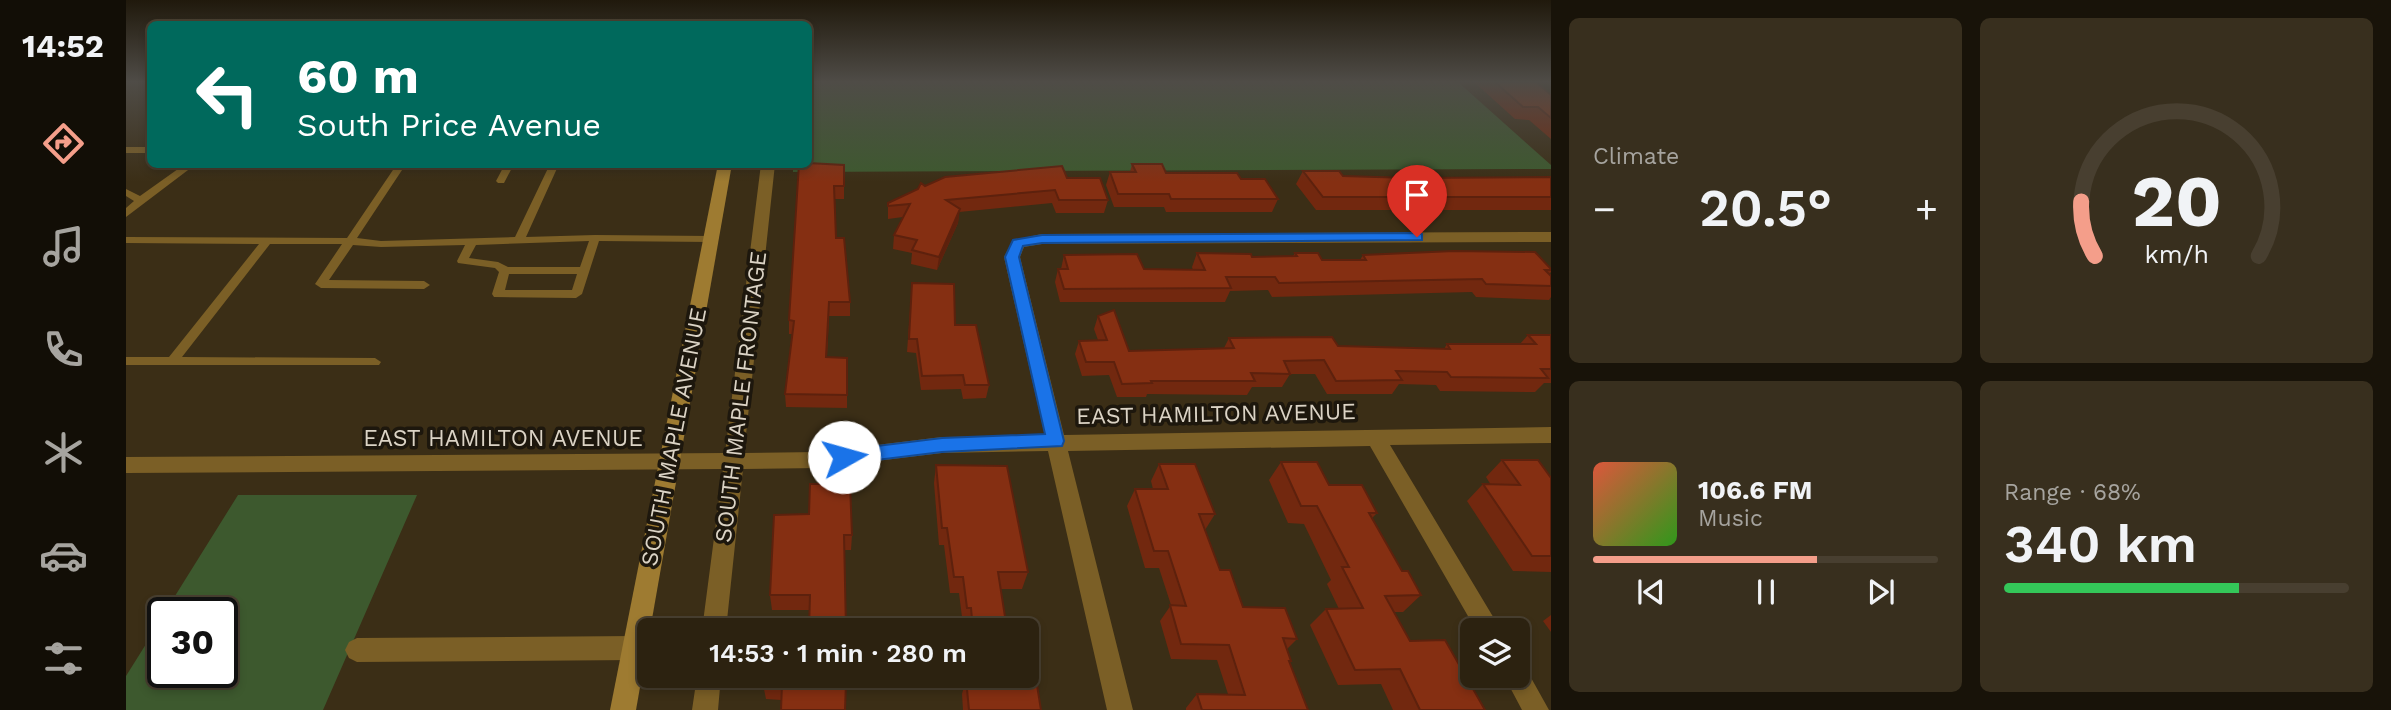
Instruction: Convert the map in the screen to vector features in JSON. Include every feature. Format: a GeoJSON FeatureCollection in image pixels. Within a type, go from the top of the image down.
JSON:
{"type":"FeatureCollection","features":[{"type":"Feature","properties":{"kind":"main road","name":"SOUTH MAPLE AVENUE"},"geometry":{"type":"LineString","coordinates":[[623,710],[724,168]]}},
{"type":"Feature","properties":{"kind":"street","name":"SOUTH MAPLE FRONTAGE"},"geometry":{"type":"LineString","coordinates":[[715,618],[768,168]]}},
{"type":"Feature","properties":{"kind":"street"},"geometry":{"type":"LineString","coordinates":[[1120,710],[1012,257],[1018,243],[1042,239],[1551,237]]}},
{"type":"Feature","properties":{"kind":"street","name":"EAST HAMILTON AVENUE"},"geometry":{"type":"LineString","coordinates":[[126,465],[819,460],[942,445],[1056,441],[1551,435]]}},
{"type":"Feature","properties":{"kind":"street"},"geometry":{"type":"LineString","coordinates":[[1375,437],[1482,618]]}},
{"type":"Feature","properties":{"kind":"street"},"geometry":{"type":"LineString","coordinates":[[357,650],[635,648]]}},
{"type":"Feature","properties":{"kind":"street"},"geometry":{"type":"LineString","coordinates":[[705,710],[708,688]]}},
{"type":"Feature","properties":{"kind":"street"},"geometry":{"type":"LineString","coordinates":[[1523,688],[1536,710]]}},
{"type":"Feature","properties":{"kind":"lane"},"geometry":{"type":"LineString","coordinates":[[126,150],[147,149]]}},
{"type":"Feature","properties":{"kind":"lane"},"geometry":{"type":"LineString","coordinates":[[126,214],[140,200],[186,168]]}},
{"type":"Feature","properties":{"kind":"lane"},"geometry":{"type":"LineString","coordinates":[[399,168],[321,284],[424,285]]}},
{"type":"Feature","properties":{"kind":"lane"},"geometry":{"type":"LineString","coordinates":[[501,181],[508,168]]}},
{"type":"Feature","properties":{"kind":"lane"},"geometry":{"type":"LineString","coordinates":[[519,240],[553,168]]}},
{"type":"Feature","properties":{"kind":"lane"},"geometry":{"type":"LineString","coordinates":[[126,192],[140,200]]}},
{"type":"Feature","properties":{"kind":"lane"},"geometry":{"type":"LineString","coordinates":[[505,271],[498,294],[576,294],[595,238]]}},
{"type":"Feature","properties":{"kind":"lane"},"geometry":{"type":"LineString","coordinates":[[126,240],[349,241],[382,244],[595,238],[711,239]]}},
{"type":"Feature","properties":{"kind":"lane"},"geometry":{"type":"LineString","coordinates":[[173,360],[268,240]]}},
{"type":"Feature","properties":{"kind":"lane"},"geometry":{"type":"LineString","coordinates":[[472,242],[461,261],[498,265],[505,271],[584,270]]}},
{"type":"Feature","properties":{"kind":"lane"},"geometry":{"type":"LineString","coordinates":[[126,361],[375,362]]}},
{"type":"Feature","properties":{"kind":"green space"},"geometry":{"type":"Polygon","coordinates":[[[812,115],[1495,115],[1551,165],[1551,169],[793,172],[793,168],[812,168],[812,115]]]}},
{"type":"Feature","properties":{"kind":"green space"},"geometry":{"type":"Polygon","coordinates":[[[238,495],[417,495],[323,710],[126,710],[126,676],[147,643],[147,688],[238,688],[238,597],[174,597],[238,495]]]}},
{"type":"Feature","properties":{"kind":"building"},"geometry":{"type":"Polygon","coordinates":[[[812,163],[844,165],[844,186],[834,186],[836,238],[844,238],[850,302],[829,302],[826,357],[847,358],[847,395],[785,394],[794,321],[789,320],[799,168],[812,168],[812,163]]]}},
{"type":"Feature","properties":{"kind":"building"},"geometry":{"type":"Polygon","coordinates":[[[1132,164],[1162,164],[1166,173],[1237,173],[1241,179],[1265,179],[1278,199],[1171,199],[1169,194],[1118,194],[1110,172],[1136,172],[1132,164]]]}},
{"type":"Feature","properties":{"kind":"building"},"geometry":{"type":"Polygon","coordinates":[[[1062,166],[1067,178],[1100,178],[1108,200],[1059,200],[1055,190],[946,200],[960,209],[939,257],[912,250],[917,240],[894,235],[910,204],[888,206],[888,203],[918,189],[921,183],[925,186],[945,177],[1062,166]]]}},
{"type":"Feature","properties":{"kind":"building"},"geometry":{"type":"Polygon","coordinates":[[[1303,171],[1339,171],[1343,176],[1410,178],[1551,177],[1551,197],[1323,197],[1303,171]]]}},
{"type":"Feature","properties":{"kind":"building"},"geometry":{"type":"Polygon","coordinates":[[[1454,251],[1535,252],[1551,269],[1545,270],[1551,276],[1551,286],[1486,284],[1482,279],[1279,283],[1275,277],[1226,277],[1231,288],[1064,289],[1058,269],[1068,269],[1064,255],[1137,254],[1144,269],[1205,270],[1197,253],[1251,254],[1252,257],[1318,253],[1322,260],[1366,260],[1363,255],[1454,251]]]}},
{"type":"Feature","properties":{"kind":"building"},"geometry":{"type":"Polygon","coordinates":[[[912,283],[954,284],[955,325],[976,325],[989,385],[965,385],[963,375],[922,376],[917,339],[909,339],[912,283]]]}},
{"type":"Feature","properties":{"kind":"building"},"geometry":{"type":"Polygon","coordinates":[[[1114,310],[1129,351],[1234,348],[1229,338],[1332,337],[1338,346],[1450,349],[1447,344],[1536,344],[1528,335],[1551,335],[1551,369],[1541,369],[1548,378],[1451,377],[1447,372],[1396,371],[1402,380],[1336,381],[1324,360],[1284,361],[1290,374],[1251,373],[1255,381],[1151,381],[1152,383],[1122,384],[1114,362],[1086,362],[1079,341],[1107,340],[1098,316],[1114,310]]]}},
{"type":"Feature","properties":{"kind":"building"},"geometry":{"type":"Polygon","coordinates":[[[1502,460],[1538,460],[1551,478],[1551,556],[1532,556],[1483,484],[1520,485],[1502,460]]]}},
{"type":"Feature","properties":{"kind":"building"},"geometry":{"type":"Polygon","coordinates":[[[1281,462],[1317,462],[1329,485],[1362,485],[1377,513],[1369,513],[1402,571],[1408,571],[1421,595],[1385,596],[1410,641],[1445,640],[1460,666],[1460,688],[1472,688],[1485,710],[1420,710],[1400,669],[1355,670],[1326,609],[1363,608],[1342,567],[1349,567],[1317,506],[1301,506],[1281,462]]]}},
{"type":"Feature","properties":{"kind":"building"},"geometry":{"type":"Polygon","coordinates":[[[1159,464],[1195,464],[1215,514],[1199,514],[1220,570],[1230,570],[1243,607],[1285,608],[1297,639],[1283,638],[1308,710],[1202,710],[1197,694],[1245,695],[1229,645],[1181,644],[1170,605],[1186,606],[1168,551],[1154,551],[1135,489],[1168,489],[1159,464]]]}},
{"type":"Feature","properties":{"kind":"building"},"geometry":{"type":"Polygon","coordinates":[[[936,465],[1007,466],[1028,572],[998,572],[1005,618],[972,618],[971,608],[967,608],[963,577],[954,577],[947,528],[942,528],[936,465]]]}},
{"type":"Feature","properties":{"kind":"building"},"geometry":{"type":"Polygon","coordinates":[[[810,484],[850,484],[852,535],[844,535],[846,618],[809,618],[810,595],[770,595],[774,515],[809,514],[810,484]]]}},
{"type":"Feature","properties":{"kind":"building"},"geometry":{"type":"Polygon","coordinates":[[[782,688],[846,688],[845,710],[781,710],[782,688]]]}},
{"type":"Feature","properties":{"kind":"building"},"geometry":{"type":"Polygon","coordinates":[[[967,688],[1037,688],[1041,710],[969,710],[967,688]]]}},
{"type":"Feature","properties":{"kind":"route"},"geometry":{"type":"LineString","coordinates":[[844,457],[942,445],[1056,441],[1012,257],[1018,243],[1042,239],[1417,237]]}}]}
